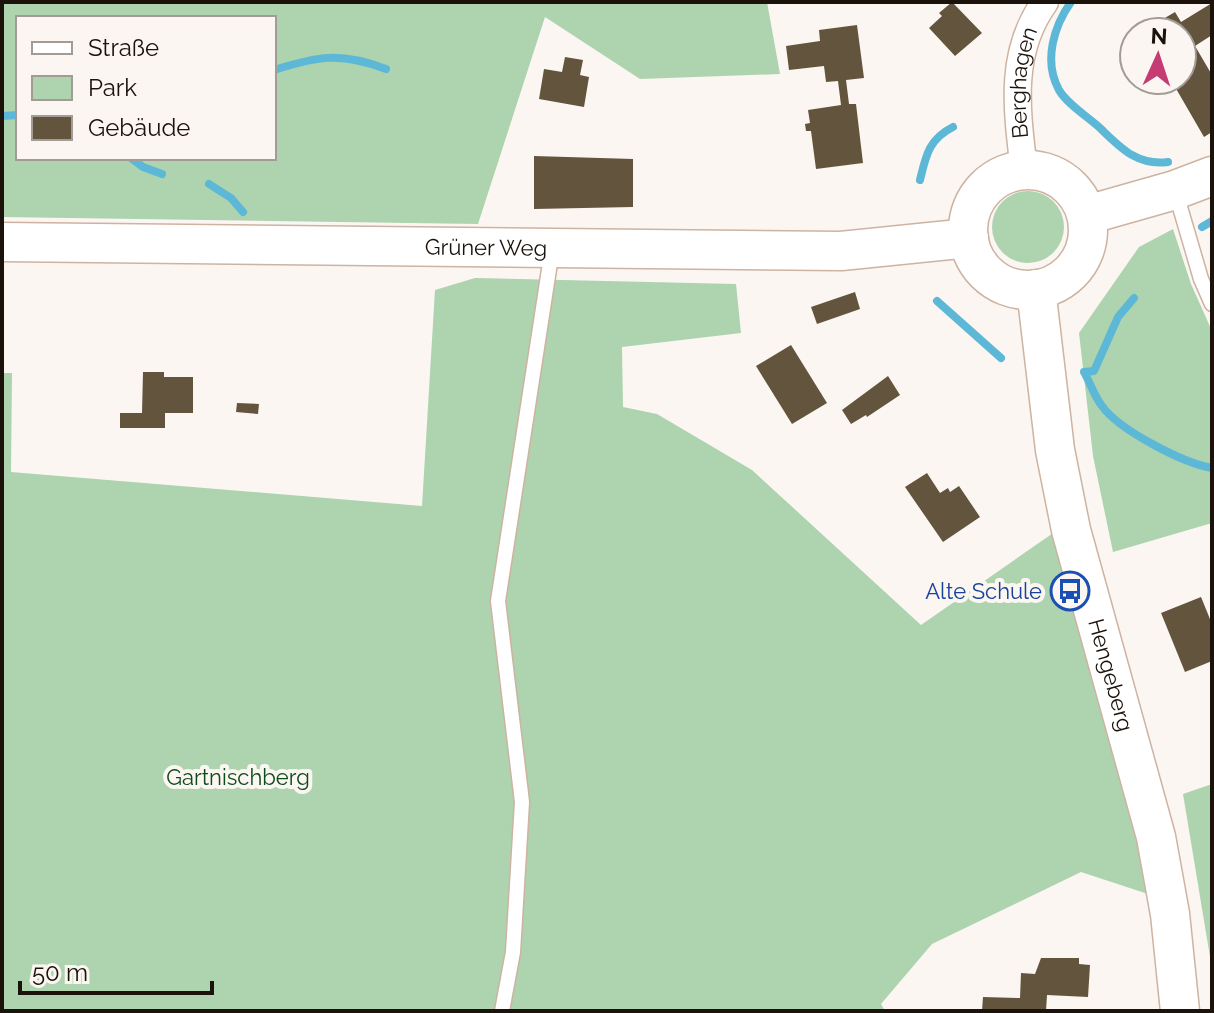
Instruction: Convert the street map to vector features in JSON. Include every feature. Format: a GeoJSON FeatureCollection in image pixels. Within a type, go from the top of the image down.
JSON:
{"type":"FeatureCollection","features":[{"type":"Feature","properties":{"kind":"street","name":"Berghagen"},"geometry":{"type":"LineString","coordinates":[[1024,170],[1016,107],[1017,76],[1021,48],[1033,18],[1045,2]]}},
{"type":"Feature","properties":{"kind":"street"},"geometry":{"type":"LineString","coordinates":[[1024,170],[1040,171],[1070,186],[1081,200],[1087,215],[1088,236],[1083,255],[1072,272],[1056,283],[1036,289],[1018,289],[1000,282],[985,271],[974,256],[969,238],[969,219],[976,200],[988,185],[1005,175],[1024,170]]}},
{"type":"Feature","properties":{"kind":"street"},"geometry":{"type":"LineString","coordinates":[[1087,215],[1212,176]]}},
{"type":"Feature","properties":{"kind":"street","name":"Grüner Weg"},"geometry":{"type":"LineString","coordinates":[[2,242],[841,251],[969,238]]}},
{"type":"Feature","properties":{"kind":"street","name":"Hengeberg"},"geometry":{"type":"LineString","coordinates":[[1036,289],[1055,450],[1066,503],[1156,837],[1170,914],[1180,1011]]}},
{"type":"Feature","properties":{"kind":"lane"},"geometry":{"type":"LineString","coordinates":[[1175,190],[1201,279],[1212,304]]}},
{"type":"Feature","properties":{"kind":"lane"},"geometry":{"type":"LineString","coordinates":[[502,1011],[513,952],[522,802],[498,601],[552,247]]}},
{"type":"Feature","properties":{"kind":"green space"},"geometry":{"type":"Polygon","coordinates":[[[2,2],[767,2],[780,74],[640,79],[545,17],[478,224],[2,217],[2,2]]]}},
{"type":"Feature","properties":{"kind":"green space"},"geometry":{"type":"Polygon","coordinates":[[[1028,191],[1054,201],[1064,227],[1054,253],[1028,263],[1002,253],[992,227],[1002,201],[1028,191]]]}},
{"type":"Feature","properties":{"kind":"green space"},"geometry":{"type":"Polygon","coordinates":[[[1173,229],[1191,284],[1212,331],[1212,523],[1113,552],[1093,456],[1079,333],[1139,247],[1173,229]]]}},
{"type":"Feature","properties":{"kind":"green space","name":"Gartnischberg"},"geometry":{"type":"Polygon","coordinates":[[[475,278],[736,284],[741,333],[622,347],[623,407],[657,414],[752,470],[921,625],[1056,531],[1151,895],[1081,872],[932,944],[881,1004],[885,1011],[2,1011],[2,373],[12,373],[11,472],[422,506],[435,290],[475,278]]]}},
{"type":"Feature","properties":{"kind":"green space"},"geometry":{"type":"Polygon","coordinates":[[[1212,784],[1212,969],[1183,794],[1212,784]]]}},
{"type":"Feature","properties":{"kind":"building"},"geometry":{"type":"Polygon","coordinates":[[[952,2],[982,33],[955,56],[929,28],[942,16],[939,13],[952,2]]]}},
{"type":"Feature","properties":{"kind":"building"},"geometry":{"type":"Polygon","coordinates":[[[1212,3],[1212,35],[1198,44],[1198,16],[1191,16],[1212,3]]]}},
{"type":"Feature","properties":{"kind":"building"},"geometry":{"type":"Polygon","coordinates":[[[857,25],[864,78],[846,80],[849,104],[856,104],[863,163],[816,169],[811,131],[806,131],[805,124],[810,123],[808,110],[841,105],[838,81],[826,82],[824,66],[789,70],[786,46],[820,41],[819,30],[857,25]]]}},
{"type":"Feature","properties":{"kind":"building"},"geometry":{"type":"Polygon","coordinates":[[[1198,51],[1212,75],[1212,132],[1204,137],[1180,96],[1198,96],[1198,51]]]}},
{"type":"Feature","properties":{"kind":"building"},"geometry":{"type":"Polygon","coordinates":[[[565,57],[583,60],[580,75],[589,77],[584,107],[539,99],[544,69],[562,72],[565,57]]]}},
{"type":"Feature","properties":{"kind":"building"},"geometry":{"type":"Polygon","coordinates":[[[534,156],[633,159],[633,207],[534,209],[534,156]]]}},
{"type":"Feature","properties":{"kind":"building"},"geometry":{"type":"Polygon","coordinates":[[[855,292],[860,309],[817,324],[811,307],[855,292]]]}},
{"type":"Feature","properties":{"kind":"building"},"geometry":{"type":"Polygon","coordinates":[[[791,345],[827,403],[792,424],[756,366],[791,345]]]}},
{"type":"Feature","properties":{"kind":"building"},"geometry":{"type":"Polygon","coordinates":[[[143,372],[164,372],[164,377],[193,377],[193,413],[165,413],[165,428],[120,428],[120,413],[142,413],[143,372]]]}},
{"type":"Feature","properties":{"kind":"building"},"geometry":{"type":"Polygon","coordinates":[[[888,376],[900,395],[851,424],[842,410],[888,376]]]}},
{"type":"Feature","properties":{"kind":"building"},"geometry":{"type":"Polygon","coordinates":[[[237,403],[259,404],[258,414],[236,412],[237,403]]]}},
{"type":"Feature","properties":{"kind":"building"},"geometry":{"type":"Polygon","coordinates":[[[927,473],[940,493],[948,488],[950,492],[959,486],[980,517],[943,542],[905,487],[927,473]]]}},
{"type":"Feature","properties":{"kind":"building"},"geometry":{"type":"Polygon","coordinates":[[[1201,597],[1212,624],[1212,661],[1185,672],[1161,613],[1201,597]]]}},
{"type":"Feature","properties":{"kind":"building"},"geometry":{"type":"Polygon","coordinates":[[[1041,958],[1079,958],[1079,964],[1090,965],[1088,997],[1047,995],[1046,1011],[982,1011],[983,997],[1020,998],[1021,973],[1035,974],[1041,958]]]}},
{"type":"Feature","properties":{"kind":"waterway"},"geometry":{"type":"LineString","coordinates":[[1071,2],[1060,22],[1051,56],[1059,90],[1072,105],[1130,154],[1147,161],[1168,162]]}},
{"type":"Feature","properties":{"kind":"waterway"},"geometry":{"type":"LineString","coordinates":[[276,69],[330,58],[356,60],[386,69]]}},
{"type":"Feature","properties":{"kind":"waterway"},"geometry":{"type":"LineString","coordinates":[[2,116],[16,115]]}},
{"type":"Feature","properties":{"kind":"waterway"},"geometry":{"type":"LineString","coordinates":[[920,180],[934,142],[953,127]]}},
{"type":"Feature","properties":{"kind":"waterway"},"geometry":{"type":"LineString","coordinates":[[134,160],[162,174]]}},
{"type":"Feature","properties":{"kind":"waterway"},"geometry":{"type":"LineString","coordinates":[[209,184],[231,198],[243,212]]}},
{"type":"Feature","properties":{"kind":"waterway"},"geometry":{"type":"LineString","coordinates":[[1202,227],[1212,221]]}},
{"type":"Feature","properties":{"kind":"waterway"},"geometry":{"type":"LineString","coordinates":[[1134,298],[1118,317],[1094,371],[1084,372],[1102,406],[1122,425],[1169,453],[1212,468]]}},
{"type":"Feature","properties":{"kind":"waterway"},"geometry":{"type":"LineString","coordinates":[[937,301],[1001,358]]}},
{"type":"Feature","properties":{"kind":"place","name":"Alte Schule"},"geometry":{"type":"Point","coordinates":[1070,591]}}]}
